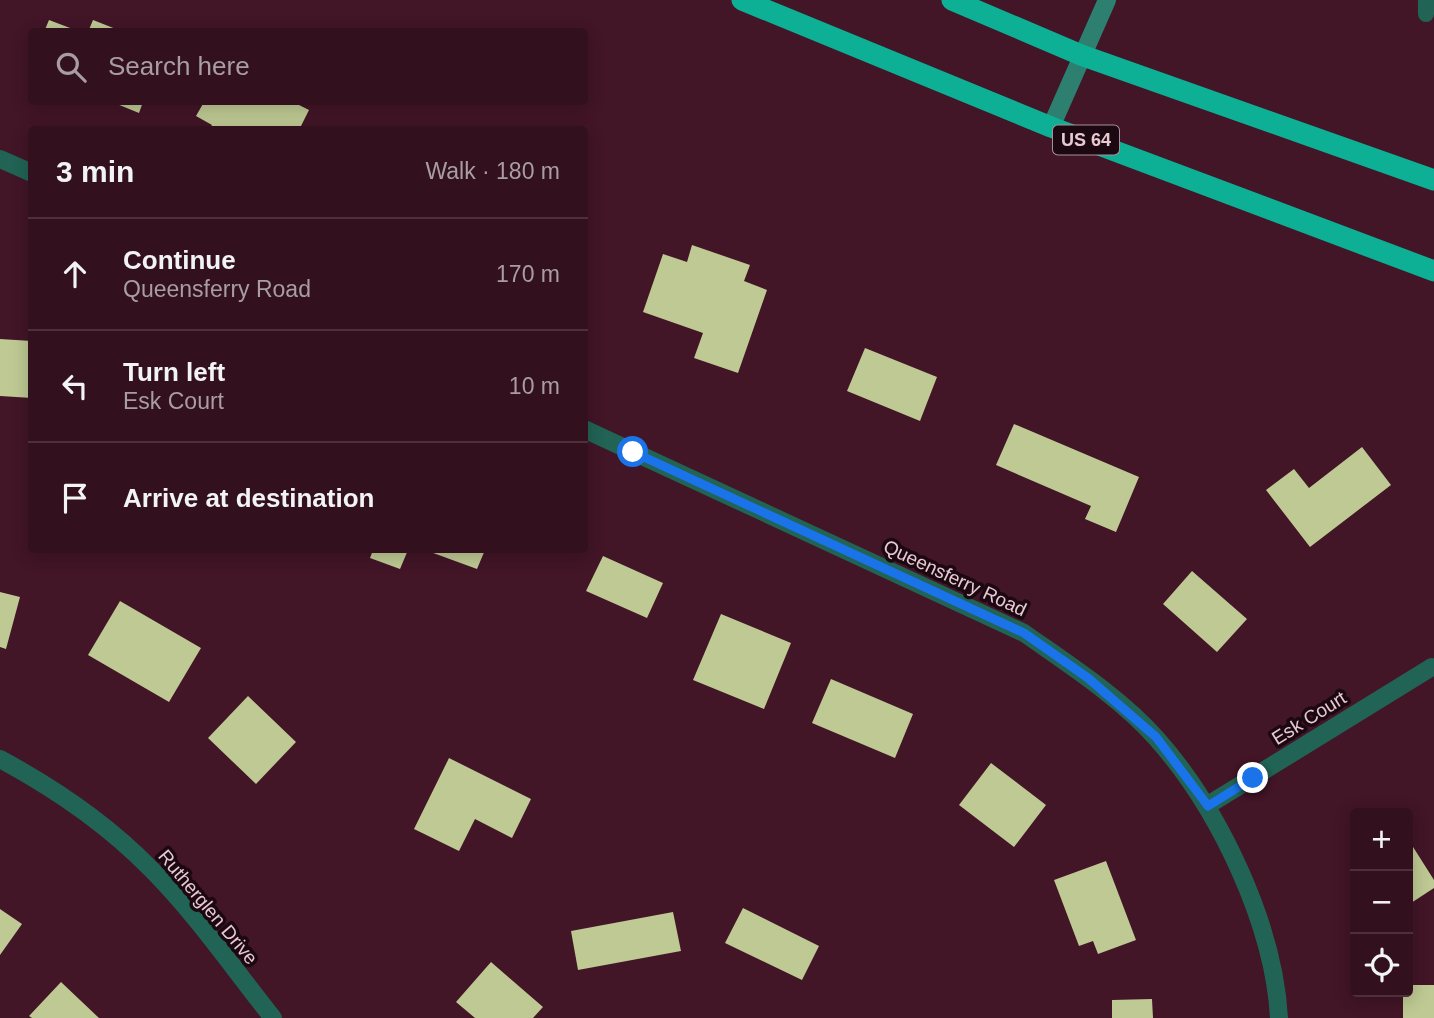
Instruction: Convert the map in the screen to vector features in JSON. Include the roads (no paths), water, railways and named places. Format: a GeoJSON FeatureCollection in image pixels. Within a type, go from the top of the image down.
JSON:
{"type":"FeatureCollection","features":[{"type":"Feature","properties":{"kind":"highway","name":"US 64"},"geometry":{"type":"LineString","coordinates":[[742,0],[1051,127],[1434,271]]}},
{"type":"Feature","properties":{"kind":"highway"},"geometry":{"type":"LineString","coordinates":[[952,0],[1081,55],[1434,180]]}},
{"type":"Feature","properties":{"kind":"street"},"geometry":{"type":"LineString","coordinates":[[1051,127],[1107,0]]}},
{"type":"Feature","properties":{"kind":"street"},"geometry":{"type":"LineString","coordinates":[[0,159],[28,171]]}},
{"type":"Feature","properties":{"kind":"street","name":"Queensferry Road"},"geometry":{"type":"LineString","coordinates":[[588,431],[1024,633],[1088,678],[1156,737],[1208,806],[1255,910],[1272,963],[1279,1018]]}},
{"type":"Feature","properties":{"kind":"street","name":"Esk Court"},"geometry":{"type":"LineString","coordinates":[[1208,806],[1432,667]]}},
{"type":"Feature","properties":{"kind":"street","name":"Rutherglen Drive"},"geometry":{"type":"LineString","coordinates":[[0,759],[98,822],[151,869],[181,902],[273,1018]]}}]}
